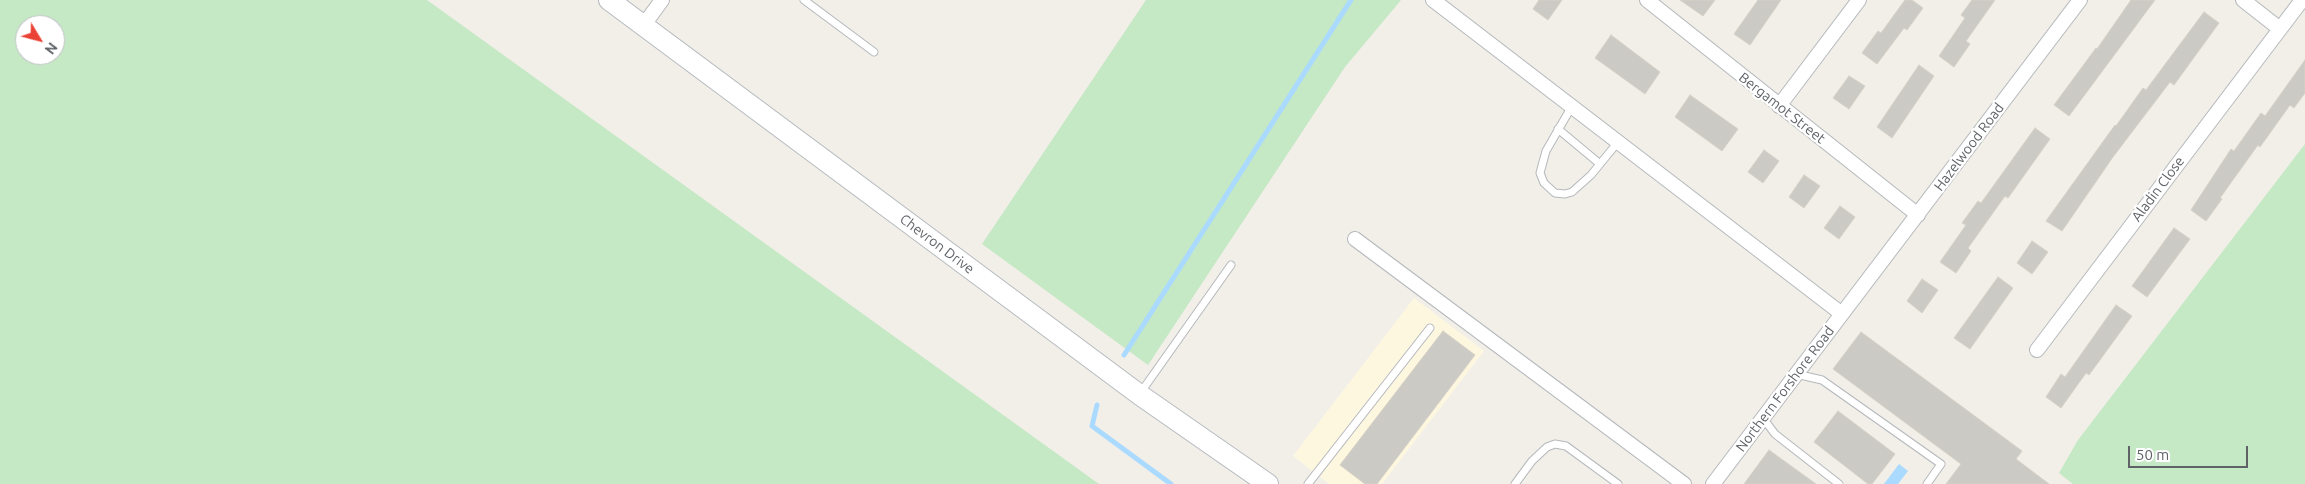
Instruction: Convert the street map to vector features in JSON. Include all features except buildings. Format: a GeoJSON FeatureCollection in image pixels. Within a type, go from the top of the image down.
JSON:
{"type":"FeatureCollection","features":[{"type":"Feature","properties":{"kind":"main road","name":"Chevron Drive"},"geometry":{"type":"LineString","coordinates":[[609,0],[1140,395],[1268,484]]}},
{"type":"Feature","properties":{"kind":"street"},"geometry":{"type":"LineString","coordinates":[[643,26],[662,0]]}},
{"type":"Feature","properties":{"kind":"street"},"geometry":{"type":"LineString","coordinates":[[1432,0],[1842,314]]}},
{"type":"Feature","properties":{"kind":"street","name":"Bergamot Street"},"geometry":{"type":"LineString","coordinates":[[1647,0],[1918,214]]}},
{"type":"Feature","properties":{"kind":"street"},"geometry":{"type":"LineString","coordinates":[[1779,106],[1859,0]]}},
{"type":"Feature","properties":{"kind":"street","name":"Hazelwood Road"},"geometry":{"type":"LineString","coordinates":[[1858,294],[2080,0]]}},
{"type":"Feature","properties":{"kind":"street"},"geometry":{"type":"LineString","coordinates":[[2243,0],[2280,29]]}},
{"type":"Feature","properties":{"kind":"street","name":"Aladin Close"},"geometry":{"type":"LineString","coordinates":[[2037,350],[2302,0]]}},
{"type":"Feature","properties":{"kind":"street"},"geometry":{"type":"LineString","coordinates":[[1355,239],[1684,484]]}},
{"type":"Feature","properties":{"kind":"street","name":"Northern Forshore Road"},"geometry":{"type":"LineString","coordinates":[[1713,484],[1858,294]]}},
{"type":"Feature","properties":{"kind":"lane"},"geometry":{"type":"LineString","coordinates":[[804,0],[874,52]]}},
{"type":"Feature","properties":{"kind":"lane"},"geometry":{"type":"LineString","coordinates":[[1572,106],[1546,151],[1540,173],[1544,183],[1555,193],[1565,194],[1572,192],[1591,175],[1618,141]]}},
{"type":"Feature","properties":{"kind":"lane"},"geometry":{"type":"LineString","coordinates":[[1558,129],[1600,164]]}},
{"type":"Feature","properties":{"kind":"lane"},"geometry":{"type":"LineString","coordinates":[[1140,395],[1232,265]]}},
{"type":"Feature","properties":{"kind":"lane"},"geometry":{"type":"LineString","coordinates":[[1308,484],[1430,328]]}},
{"type":"Feature","properties":{"kind":"lane"},"geometry":{"type":"LineString","coordinates":[[1796,374],[1822,380],[1941,464],[1927,484]]}},
{"type":"Feature","properties":{"kind":"lane"},"geometry":{"type":"LineString","coordinates":[[1763,418],[1775,434],[1839,484]]}},
{"type":"Feature","properties":{"kind":"lane"},"geometry":{"type":"LineString","coordinates":[[1515,484],[1532,461],[1546,447],[1556,444],[1566,446],[1618,484]]}},
{"type":"Feature","properties":{"kind":"shaded area"},"geometry":{"type":"Polygon","coordinates":[[[1414,298],[1484,351],[1382,484],[1329,484],[1293,456],[1414,298]]]}},
{"type":"Feature","properties":{"kind":"green space"},"geometry":{"type":"Polygon","coordinates":[[[0,0],[427,0],[1099,484],[0,484],[0,0]]]}},
{"type":"Feature","properties":{"kind":"green space"},"geometry":{"type":"Polygon","coordinates":[[[1146,0],[1401,0],[1345,67],[1148,365],[982,244],[1146,0]]]}},
{"type":"Feature","properties":{"kind":"green space"},"geometry":{"type":"Polygon","coordinates":[[[2305,144],[2305,484],[2073,484],[2059,473],[2078,440],[2305,144]]]}},
{"type":"Feature","properties":{"kind":"water"},"geometry":{"type":"Polygon","coordinates":[[[1899,464],[1908,471],[1898,484],[1884,484],[1899,464]]]}},
{"type":"Feature","properties":{"kind":"waterway"},"geometry":{"type":"LineString","coordinates":[[1124,355],[1351,0]]}},
{"type":"Feature","properties":{"kind":"waterway"},"geometry":{"type":"LineString","coordinates":[[1097,405],[1092,426],[1171,484]]}}]}
